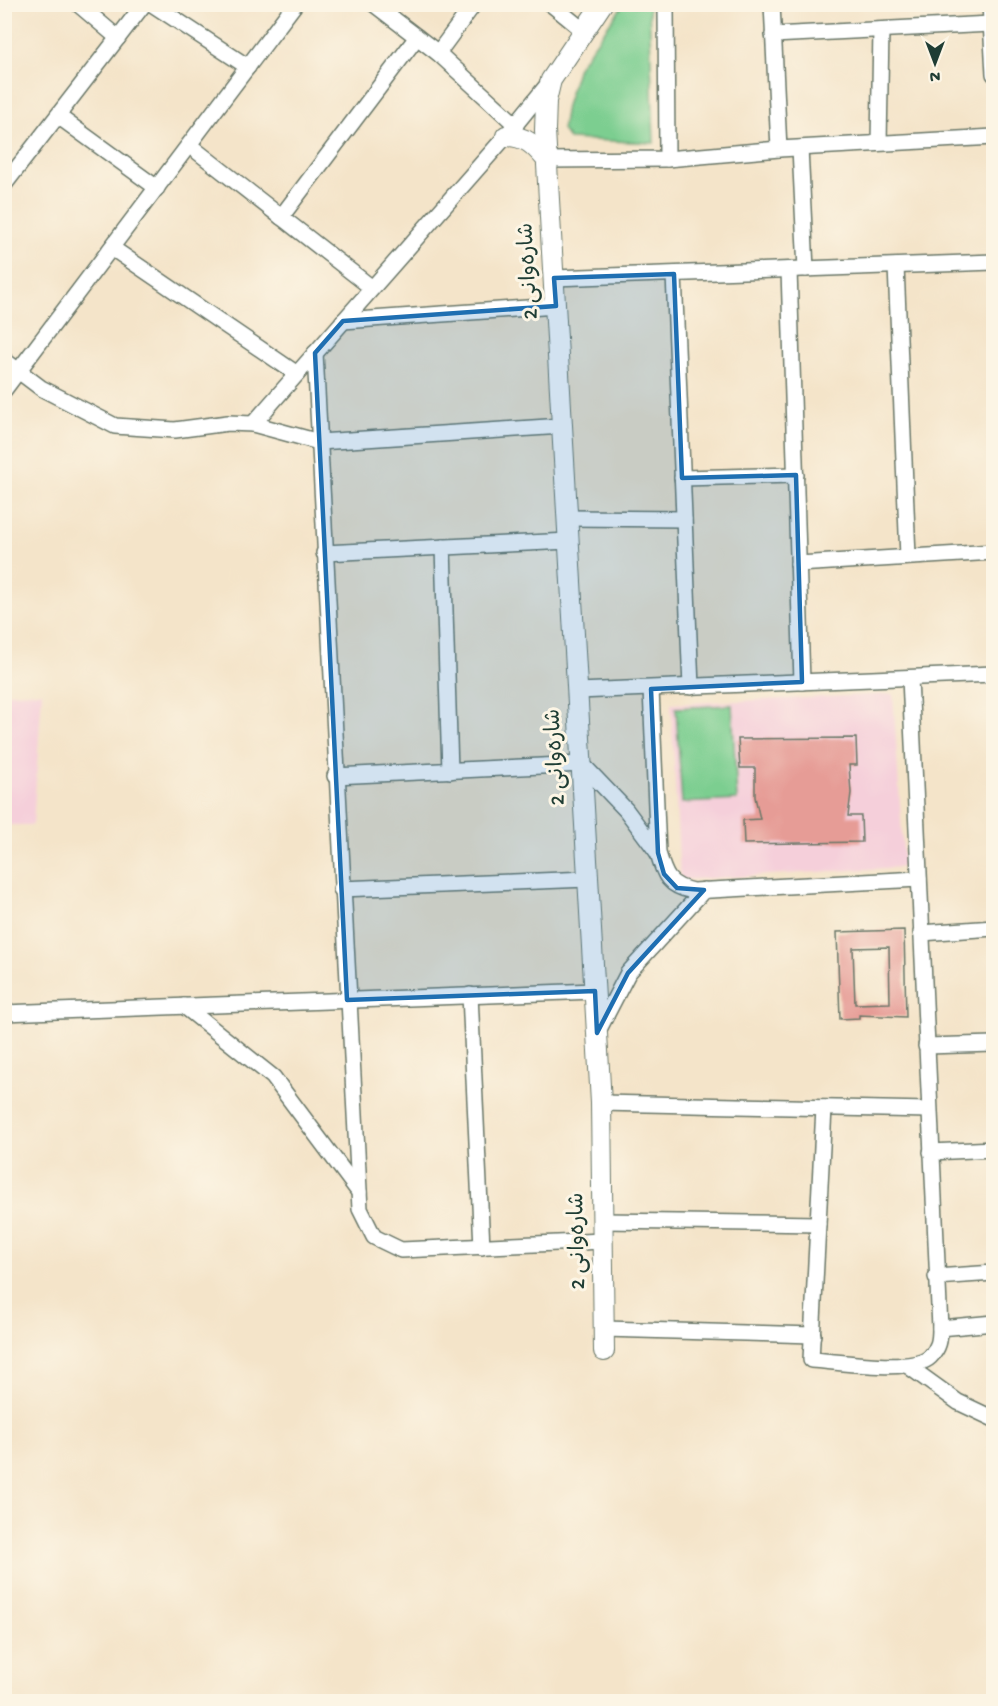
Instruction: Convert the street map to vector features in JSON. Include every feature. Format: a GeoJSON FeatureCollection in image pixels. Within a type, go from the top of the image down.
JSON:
{"type":"FeatureCollection","features":[{"type":"Feature","properties":{"kind":"street"},"geometry":{"type":"LineString","coordinates":[[78,4],[118,38]]}},
{"type":"Feature","properties":{"kind":"street"},"geometry":{"type":"LineString","coordinates":[[4,185],[144,4]]}},
{"type":"Feature","properties":{"kind":"street"},"geometry":{"type":"LineString","coordinates":[[152,4],[248,67]]}},
{"type":"Feature","properties":{"kind":"street"},"geometry":{"type":"LineString","coordinates":[[4,390],[295,4]]}},
{"type":"Feature","properties":{"kind":"street"},"geometry":{"type":"LineString","coordinates":[[374,4],[438,53],[511,130],[532,143],[547,160],[667,159],[779,149],[993,137]]}},
{"type":"Feature","properties":{"kind":"street"},"geometry":{"type":"LineString","coordinates":[[438,53],[474,4]]}},
{"type":"Feature","properties":{"kind":"street"},"geometry":{"type":"LineString","coordinates":[[550,4],[584,31]]}},
{"type":"Feature","properties":{"kind":"street"},"geometry":{"type":"LineString","coordinates":[[253,424],[511,130],[551,80],[602,4]]}},
{"type":"Feature","properties":{"kind":"street"},"geometry":{"type":"LineString","coordinates":[[666,4],[667,159]]}},
{"type":"Feature","properties":{"kind":"street"},"geometry":{"type":"LineString","coordinates":[[772,4],[779,149]]}},
{"type":"Feature","properties":{"kind":"street"},"geometry":{"type":"LineString","coordinates":[[990,4],[993,74]]}},
{"type":"Feature","properties":{"kind":"street"},"geometry":{"type":"LineString","coordinates":[[773,35],[991,24]]}},
{"type":"Feature","properties":{"kind":"street"},"geometry":{"type":"LineString","coordinates":[[879,143],[881,30]]}},
{"type":"Feature","properties":{"kind":"street"},"geometry":{"type":"LineString","coordinates":[[280,217],[417,37]]}},
{"type":"Feature","properties":{"kind":"street","name":"شارەوانی 2"},"geometry":{"type":"LineString","coordinates":[[551,80],[546,100],[547,160],[601,1103],[604,1351]]}},
{"type":"Feature","properties":{"kind":"street"},"geometry":{"type":"LineString","coordinates":[[58,116],[157,188]]}},
{"type":"Feature","properties":{"kind":"street"},"geometry":{"type":"LineString","coordinates":[[189,146],[372,288]]}},
{"type":"Feature","properties":{"kind":"street"},"geometry":{"type":"LineString","coordinates":[[800,148],[806,269]]}},
{"type":"Feature","properties":{"kind":"street"},"geometry":{"type":"LineString","coordinates":[[112,248],[297,374]]}},
{"type":"Feature","properties":{"kind":"street"},"geometry":{"type":"LineString","coordinates":[[554,278],[993,262]]}},
{"type":"Feature","properties":{"kind":"street"},"geometry":{"type":"LineString","coordinates":[[896,266],[908,557]]}},
{"type":"Feature","properties":{"kind":"street"},"geometry":{"type":"LineString","coordinates":[[789,270],[802,682]]}},
{"type":"Feature","properties":{"kind":"street"},"geometry":{"type":"LineString","coordinates":[[674,274],[691,687]]}},
{"type":"Feature","properties":{"kind":"street"},"geometry":{"type":"LineString","coordinates":[[343,321],[556,306]]}},
{"type":"Feature","properties":{"kind":"street"},"geometry":{"type":"LineString","coordinates":[[315,353],[335,776],[360,1209],[374,1237],[401,1250],[603,1241]]}},
{"type":"Feature","properties":{"kind":"street"},"geometry":{"type":"LineString","coordinates":[[4,360],[41,388],[115,426],[175,430],[228,423],[253,424],[319,442],[562,426]]}},
{"type":"Feature","properties":{"kind":"street"},"geometry":{"type":"LineString","coordinates":[[682,478],[796,475]]}},
{"type":"Feature","properties":{"kind":"street"},"geometry":{"type":"LineString","coordinates":[[568,518],[684,519]]}},
{"type":"Feature","properties":{"kind":"street"},"geometry":{"type":"LineString","coordinates":[[324,553],[569,541]]}},
{"type":"Feature","properties":{"kind":"street"},"geometry":{"type":"LineString","coordinates":[[443,548],[450,771]]}},
{"type":"Feature","properties":{"kind":"street"},"geometry":{"type":"LineString","coordinates":[[798,564],[993,552]]}},
{"type":"Feature","properties":{"kind":"street"},"geometry":{"type":"LineString","coordinates":[[578,691],[993,674]]}},
{"type":"Feature","properties":{"kind":"street"},"geometry":{"type":"LineString","coordinates":[[824,1108],[811,1360],[908,1366],[929,1359],[939,1346],[940,1328],[910,678]]}},
{"type":"Feature","properties":{"kind":"street"},"geometry":{"type":"LineString","coordinates":[[651,689],[658,853],[664,874],[677,888],[704,890],[919,879]]}},
{"type":"Feature","properties":{"kind":"street"},"geometry":{"type":"LineString","coordinates":[[335,776],[582,764],[626,810],[658,853]]}},
{"type":"Feature","properties":{"kind":"street"},"geometry":{"type":"LineString","coordinates":[[341,889],[588,879]]}},
{"type":"Feature","properties":{"kind":"street"},"geometry":{"type":"LineString","coordinates":[[597,1033],[628,973],[704,890]]}},
{"type":"Feature","properties":{"kind":"street"},"geometry":{"type":"LineString","coordinates":[[921,933],[993,928]]}},
{"type":"Feature","properties":{"kind":"street"},"geometry":{"type":"LineString","coordinates":[[4,1013],[595,991]]}},
{"type":"Feature","properties":{"kind":"street"},"geometry":{"type":"LineString","coordinates":[[470,995],[482,1247]]}},
{"type":"Feature","properties":{"kind":"street"},"geometry":{"type":"LineString","coordinates":[[184,1006],[273,1077],[359,1192]]}},
{"type":"Feature","properties":{"kind":"street"},"geometry":{"type":"LineString","coordinates":[[926,1046],[993,1044]]}},
{"type":"Feature","properties":{"kind":"street"},"geometry":{"type":"LineString","coordinates":[[601,1103],[929,1110]]}},
{"type":"Feature","properties":{"kind":"street"},"geometry":{"type":"LineString","coordinates":[[931,1152],[993,1149]]}},
{"type":"Feature","properties":{"kind":"street"},"geometry":{"type":"LineString","coordinates":[[603,1221],[818,1224]]}},
{"type":"Feature","properties":{"kind":"street"},"geometry":{"type":"LineString","coordinates":[[936,1277],[993,1273]]}},
{"type":"Feature","properties":{"kind":"street"},"geometry":{"type":"LineString","coordinates":[[940,1328],[993,1323]]}},
{"type":"Feature","properties":{"kind":"street"},"geometry":{"type":"LineString","coordinates":[[604,1329],[813,1335]]}},
{"type":"Feature","properties":{"kind":"street"},"geometry":{"type":"LineString","coordinates":[[908,1366],[958,1402],[993,1419]]}},
{"type":"Feature","properties":{"kind":"highlighted area"},"geometry":{"type":"Polygon","coordinates":[[[674,274],[682,478],[796,475],[802,682],[651,689],[658,853],[664,874],[677,888],[704,890],[628,973],[597,1033],[595,991],[347,1000],[315,353],[343,321],[556,306],[554,278],[674,274]]]}},
{"type":"Feature","properties":{"kind":"shaded area"},"geometry":{"type":"Polygon","coordinates":[[[42,692],[33,825],[5,825],[5,693],[42,692]]]}},
{"type":"Feature","properties":{"kind":"shaded area"},"geometry":{"type":"Polygon","coordinates":[[[893,694],[904,867],[680,880],[671,704],[893,694]]]}},
{"type":"Feature","properties":{"kind":"green space"},"geometry":{"type":"Polygon","coordinates":[[[623,5],[649,5],[654,143],[569,139],[562,130],[566,106],[578,67],[623,5]]]}},
{"type":"Feature","properties":{"kind":"green space"},"geometry":{"type":"Polygon","coordinates":[[[732,705],[737,800],[682,803],[676,708],[732,705]]]}},
{"type":"Feature","properties":{"kind":"building"},"geometry":{"type":"Polygon","coordinates":[[[856,738],[857,765],[849,765],[851,793],[848,816],[861,816],[862,842],[744,844],[743,820],[760,819],[755,797],[755,768],[740,768],[738,739],[856,738]]]}},
{"type":"Feature","properties":{"kind":"building"},"geometry":{"type":"Polygon","coordinates":[[[904,930],[906,1017],[859,1015],[859,1018],[840,1019],[837,932],[904,930]],[[889,947],[853,948],[855,1004],[890,1003],[889,947]]]}}]}
